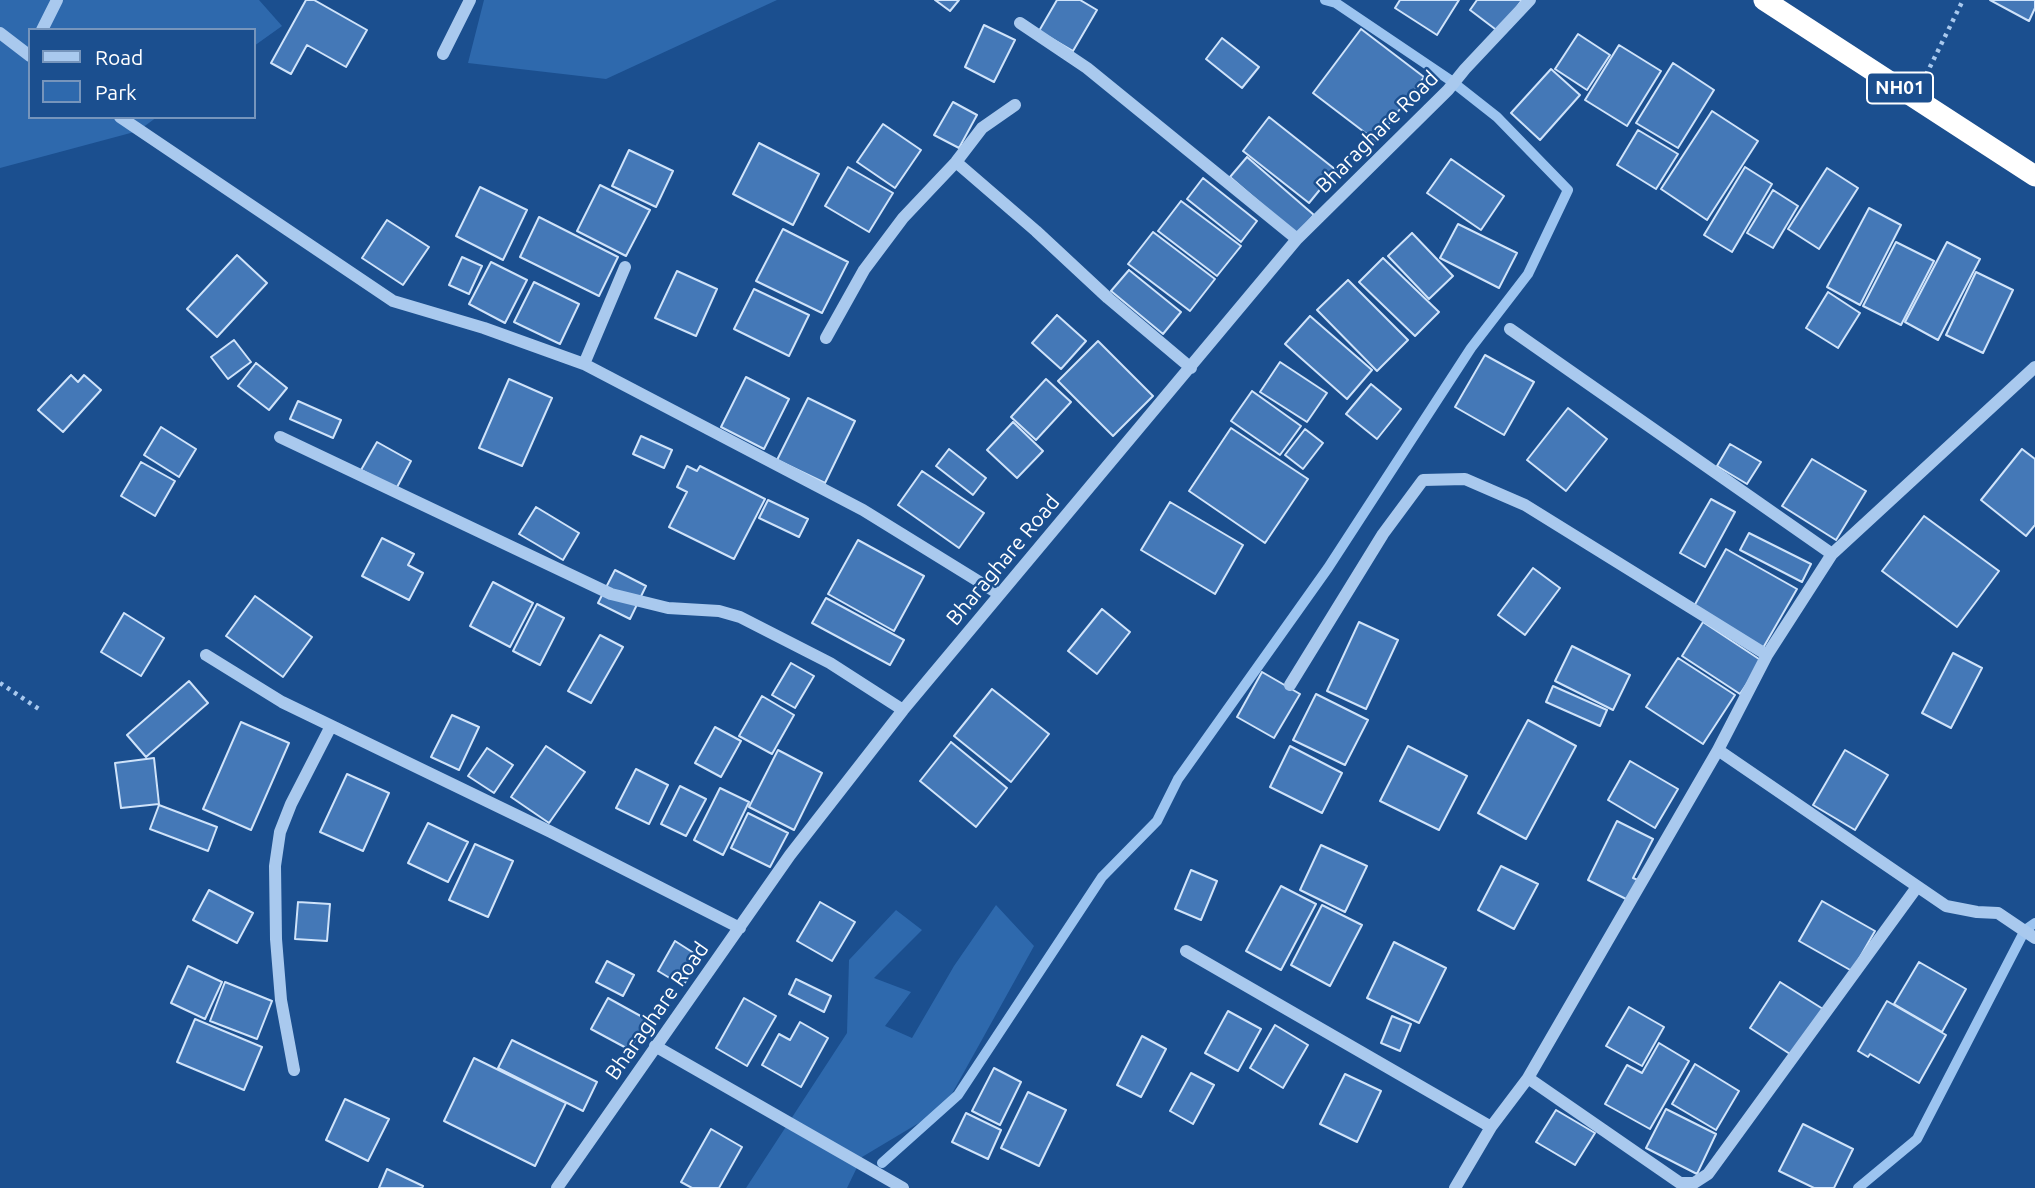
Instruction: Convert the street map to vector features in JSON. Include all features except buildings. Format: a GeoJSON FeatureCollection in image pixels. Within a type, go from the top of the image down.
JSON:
{"type":"FeatureCollection","features":[{"type":"Feature","properties":{"kind":"highway","name":"NH01"},"geometry":{"type":"LineString","coordinates":[[1764,0],[2035,176]]}},
{"type":"Feature","properties":{"kind":"street"},"geometry":{"type":"LineString","coordinates":[[42,28],[57,0]]}},
{"type":"Feature","properties":{"kind":"street"},"geometry":{"type":"LineString","coordinates":[[443,54],[470,0]]}},
{"type":"Feature","properties":{"kind":"street","name":"Bharaghare Road"},"geometry":{"type":"LineString","coordinates":[[557,1188],[790,855],[999,594],[1297,239],[1448,90],[1530,0]]}},
{"type":"Feature","properties":{"kind":"street"},"geometry":{"type":"LineString","coordinates":[[1020,23],[1087,68],[1297,239]]}},
{"type":"Feature","properties":{"kind":"street"},"geometry":{"type":"LineString","coordinates":[[0,33],[28,53]]}},
{"type":"Feature","properties":{"kind":"street"},"geometry":{"type":"LineString","coordinates":[[826,338],[864,270],[903,218],[956,162],[982,128],[1015,105]]}},
{"type":"Feature","properties":{"kind":"street"},"geometry":{"type":"LineString","coordinates":[[123,119],[393,301],[484,328],[584,364],[863,510],[999,594]]}},
{"type":"Feature","properties":{"kind":"street"},"geometry":{"type":"LineString","coordinates":[[956,162],[1191,368]]}},
{"type":"Feature","properties":{"kind":"street"},"geometry":{"type":"LineString","coordinates":[[584,364],[625,267]]}},
{"type":"Feature","properties":{"kind":"street"},"geometry":{"type":"LineString","coordinates":[[1510,329],[1832,554]]}},
{"type":"Feature","properties":{"kind":"street"},"geometry":{"type":"LineString","coordinates":[[1455,1188],[1491,1126],[1528,1078],[1718,750],[1767,655],[1832,554],[2035,367]]}},
{"type":"Feature","properties":{"kind":"street"},"geometry":{"type":"LineString","coordinates":[[280,437],[611,594],[668,608],[719,611],[740,617],[830,663],[904,710]]}},
{"type":"Feature","properties":{"kind":"street"},"geometry":{"type":"LineString","coordinates":[[1290,685],[1383,534],[1423,480],[1465,479],[1525,505],[1767,655]]}},
{"type":"Feature","properties":{"kind":"street"},"geometry":{"type":"LineString","coordinates":[[206,655],[282,702],[551,832],[740,928]]}},
{"type":"Feature","properties":{"kind":"street"},"geometry":{"type":"LineString","coordinates":[[293,1070],[281,1000],[275,866],[280,832],[290,804],[331,726]]}},
{"type":"Feature","properties":{"kind":"street"},"geometry":{"type":"LineString","coordinates":[[1718,750],[1946,906],[1998,913],[2035,939]]}},
{"type":"Feature","properties":{"kind":"street"},"geometry":{"type":"LineString","coordinates":[[1528,1078],[1680,1182],[1694,1183],[1708,1174],[1917,887]]}},
{"type":"Feature","properties":{"kind":"street"},"geometry":{"type":"LineString","coordinates":[[1185,951],[1491,1126]]}},
{"type":"Feature","properties":{"kind":"street"},"geometry":{"type":"LineString","coordinates":[[655,1046],[903,1188]]}},
{"type":"Feature","properties":{"kind":"path"},"geometry":{"type":"LineString","coordinates":[[1914,98],[1963,0]]}},
{"type":"Feature","properties":{"kind":"path"},"geometry":{"type":"LineString","coordinates":[[0,683],[42,711]]}},
{"type":"Feature","properties":{"kind":"green space"},"geometry":{"type":"Polygon","coordinates":[[[0,0],[259,0],[282,26],[256,45],[256,28],[28,28],[28,119],[154,119],[138,131],[0,168],[0,0]]]}},
{"type":"Feature","properties":{"kind":"green space"},"geometry":{"type":"Polygon","coordinates":[[[484,0],[777,0],[606,79],[468,63],[484,0]]]}},
{"type":"Feature","properties":{"kind":"green space"},"geometry":{"type":"Polygon","coordinates":[[[996,905],[1034,946],[944,1108],[862,1157],[847,1188],[746,1188],[847,1033],[849,960],[896,910],[922,930],[874,978],[911,992],[885,1026],[912,1038],[954,966],[996,905]]]}},
{"type":"Feature","properties":{"kind":"waterway"},"geometry":{"type":"LineString","coordinates":[[882,1163],[958,1095],[1102,877],[1157,821],[1178,779],[1328,568],[1471,348],[1528,274],[1568,190],[1497,117],[1450,80],[1336,3],[1325,0]]}},
{"type":"Feature","properties":{"kind":"waterway"},"geometry":{"type":"LineString","coordinates":[[1858,1188],[1917,1139],[2025,930],[2035,923]]}}]}
